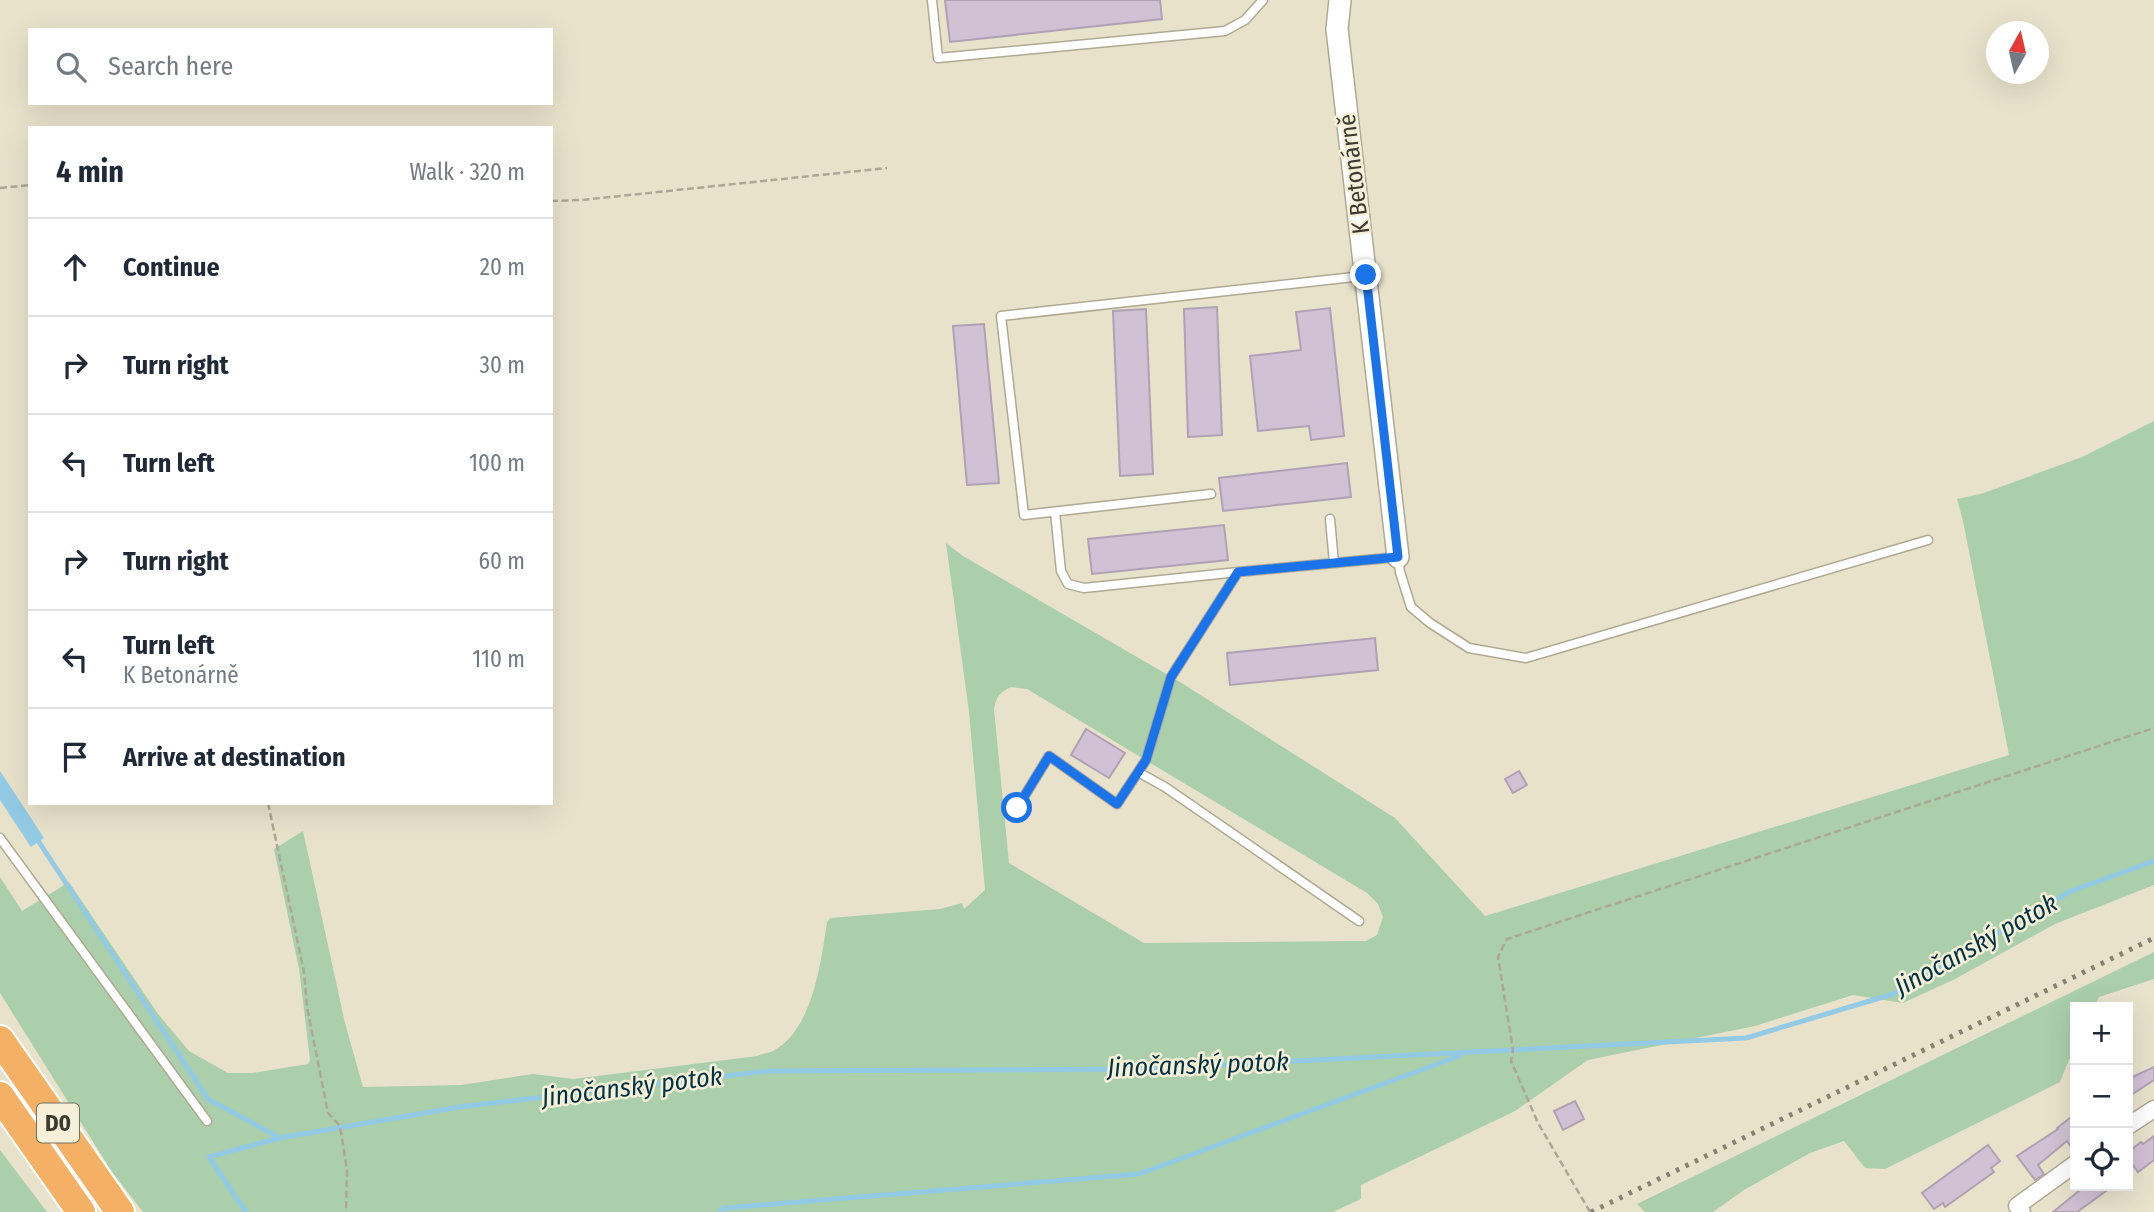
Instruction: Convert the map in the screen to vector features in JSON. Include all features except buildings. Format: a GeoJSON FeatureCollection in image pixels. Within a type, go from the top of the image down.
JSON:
{"type":"FeatureCollection","features":[{"type":"Feature","properties":{"kind":"highway","name":"D0"},"geometry":{"type":"LineString","coordinates":[[0,1040],[20,1103],[81,1212]]}},
{"type":"Feature","properties":{"kind":"highway","name":"D0"},"geometry":{"type":"LineString","coordinates":[[20,1103],[120,1212]]}},
{"type":"Feature","properties":{"kind":"street","name":"K Betonárně"},"geometry":{"type":"LineString","coordinates":[[1340,0],[1337,29],[1398,557]]}},
{"type":"Feature","properties":{"kind":"street"},"geometry":{"type":"LineString","coordinates":[[2133,1123],[2154,1109]]}},
{"type":"Feature","properties":{"kind":"street"},"geometry":{"type":"LineString","coordinates":[[2019,1209],[2070,1168]]}},
{"type":"Feature","properties":{"kind":"lane"},"geometry":{"type":"LineString","coordinates":[[932,0],[939,58],[1225,31],[1245,20],[1263,0]]}},
{"type":"Feature","properties":{"kind":"lane"},"geometry":{"type":"LineString","coordinates":[[1211,494],[1024,515],[1001,316],[1366,275]]}},
{"type":"Feature","properties":{"kind":"lane"},"geometry":{"type":"LineString","coordinates":[[1055,512],[1060,571],[1068,584],[1084,588],[1398,557],[1410,607],[1430,623],[1469,648],[1526,658],[1928,540]]}},
{"type":"Feature","properties":{"kind":"lane"},"geometry":{"type":"LineString","coordinates":[[1330,519],[1334,563]]}},
{"type":"Feature","properties":{"kind":"lane"},"geometry":{"type":"LineString","coordinates":[[1017,808],[1049,756],[1117,804],[1146,760],[1171,677],[1238,572]]}},
{"type":"Feature","properties":{"kind":"lane"},"geometry":{"type":"LineString","coordinates":[[1138,772],[1359,921]]}},
{"type":"Feature","properties":{"kind":"lane"},"geometry":{"type":"LineString","coordinates":[[0,838],[207,1121]]}},
{"type":"Feature","properties":{"kind":"path"},"geometry":{"type":"LineString","coordinates":[[553,201],[582,201],[887,168]]}},
{"type":"Feature","properties":{"kind":"path"},"geometry":{"type":"LineString","coordinates":[[0,188],[28,185]]}},
{"type":"Feature","properties":{"kind":"path"},"geometry":{"type":"LineString","coordinates":[[1590,1212],[1538,1123],[1511,1061],[1513,1051],[1498,957],[1507,939],[2154,728]]}},
{"type":"Feature","properties":{"kind":"path"},"geometry":{"type":"LineString","coordinates":[[268,805],[304,972],[307,1007],[328,1113],[340,1126],[347,1170],[346,1212]]}},
{"type":"Feature","properties":{"kind":"green space"},"geometry":{"type":"Polygon","coordinates":[[[2154,421],[2154,885],[2055,924],[1955,979],[1903,1003],[1853,995],[1755,1026],[1588,1060],[1515,1111],[1361,1185],[1361,1199],[1333,1212],[143,1212],[112,1172],[0,993],[0,877],[22,911],[69,882],[158,1014],[189,1051],[228,1073],[252,1073],[308,1064],[310,1060],[299,969],[274,849],[303,831],[345,1023],[363,1087],[461,1085],[533,1074],[573,1079],[757,1056],[773,1051],[787,1041],[806,1011],[818,974],[830,918],[940,909],[962,903],[964,909],[985,890],[969,712],[946,543],[963,556],[1180,682],[1395,818],[1485,916],[2009,755],[1957,499],[1984,493],[2082,457],[2154,421]],[[1007,689],[999,695],[994,709],[1009,863],[1144,943],[1366,941],[1377,935],[1383,917],[1378,904],[1367,893],[1027,689],[1007,689]]]}},
{"type":"Feature","properties":{"kind":"green space"},"geometry":{"type":"Polygon","coordinates":[[[2154,952],[2154,979],[2099,997],[2096,1002],[2070,1002],[2070,1057],[2060,1082],[1885,1169],[1865,1168],[1844,1141],[1810,1153],[1744,1190],[1713,1212],[1645,1212],[1637,1204],[2154,952]]]}},
{"type":"Feature","properties":{"kind":"green space"},"geometry":{"type":"Polygon","coordinates":[[[0,1150],[47,1212],[0,1212],[0,1150]]]}},
{"type":"Feature","properties":{"kind":"water"},"geometry":{"type":"Polygon","coordinates":[[[0,771],[44,838],[31,847],[0,800],[0,771]]]}},
{"type":"Feature","properties":{"kind":"waterway"},"geometry":{"type":"LineString","coordinates":[[35,836],[208,1099],[280,1138]]}},
{"type":"Feature","properties":{"kind":"waterway","name":"Jinočanský potok"},"geometry":{"type":"LineString","coordinates":[[246,1212],[209,1157],[280,1138],[459,1107],[768,1071],[1136,1069],[1746,1038],[1893,994],[2071,891],[2154,861]]}},
{"type":"Feature","properties":{"kind":"waterway"},"geometry":{"type":"LineString","coordinates":[[719,1212],[724,1208],[1139,1174],[1459,1056]]}},
{"type":"Feature","properties":{"kind":"railway"},"geometry":{"type":"LineString","coordinates":[[1591,1212],[2154,938]]}},
{"type":"Feature","properties":{"kind":"route"},"geometry":{"type":"LineString","coordinates":[[1017,808],[1049,756],[1117,804],[1146,760],[1171,677],[1238,572],[1398,557],[1366,275]]}}]}
